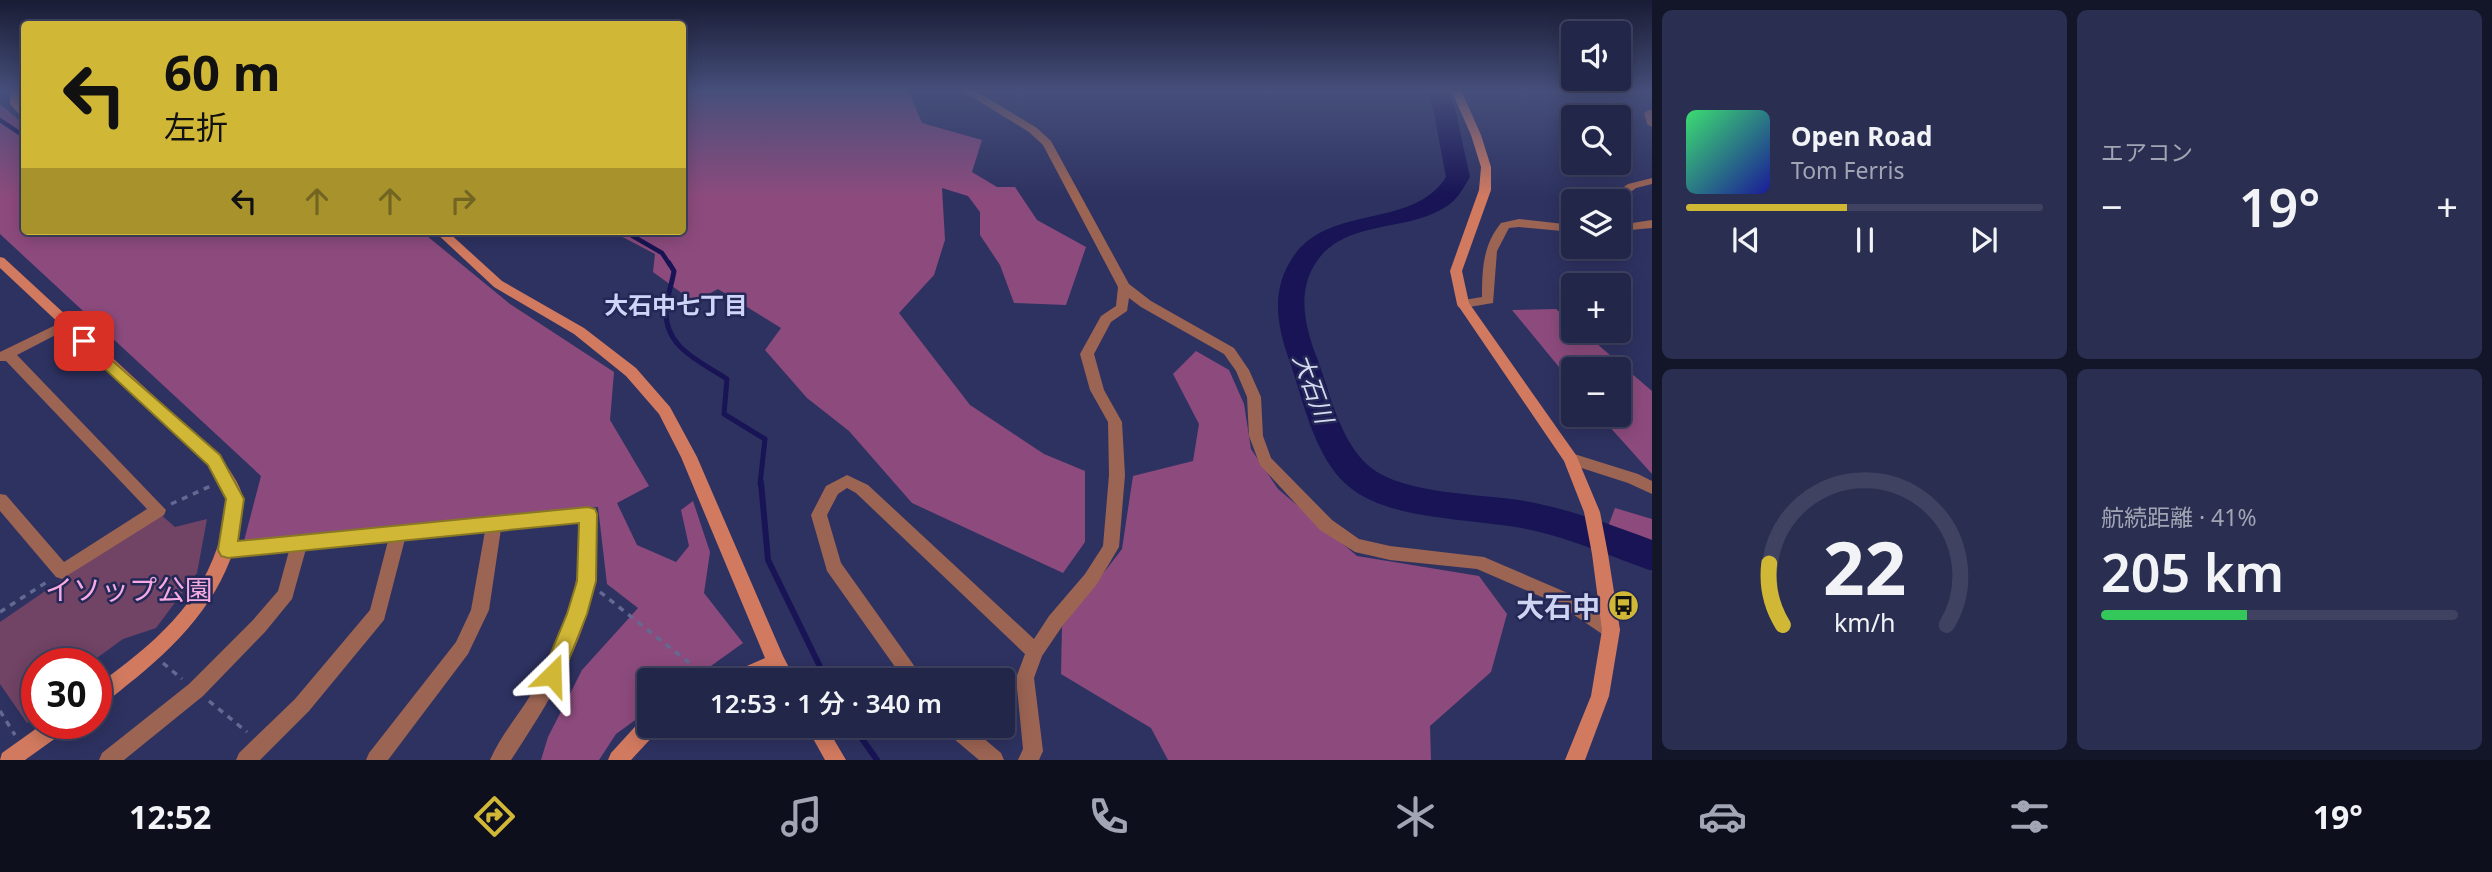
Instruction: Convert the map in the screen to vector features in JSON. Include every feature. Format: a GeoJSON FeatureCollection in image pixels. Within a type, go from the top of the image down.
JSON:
{"type":"FeatureCollection","features":[{"type":"Feature","properties":{"kind":"street"},"geometry":{"type":"LineString","coordinates":[[1025,125],[1047,144],[1124,287],[1146,304],[1229,351],[1242,370],[1254,397],[1256,436],[1265,461],[1326,525],[1355,545],[1390,553],[1478,562],[1564,598],[1611,630]]}},
{"type":"Feature","properties":{"kind":"street"},"geometry":{"type":"LineString","coordinates":[[1472,125],[1486,167],[1485,190],[1456,271],[1462,304],[1571,459],[1592,512],[1600,554],[1611,630],[1600,696],[1575,760]]}},
{"type":"Feature","properties":{"kind":"street"},"geometry":{"type":"LineString","coordinates":[[1628,189],[1652,181]]}},
{"type":"Feature","properties":{"kind":"street"},"geometry":{"type":"LineString","coordinates":[[1462,304],[1488,300],[1489,261],[1496,236],[1504,225],[1520,223],[1561,227]]}},
{"type":"Feature","properties":{"kind":"street"},"geometry":{"type":"LineString","coordinates":[[1631,227],[1652,224]]}},
{"type":"Feature","properties":{"kind":"street"},"geometry":{"type":"LineString","coordinates":[[444,235],[498,284],[579,331],[631,372],[665,411],[694,469],[779,668]]}},
{"type":"Feature","properties":{"kind":"street"},"geometry":{"type":"LineString","coordinates":[[0,261],[214,460],[235,499],[228,550],[204,596],[184,624],[152,654],[112,684]]}},
{"type":"Feature","properties":{"kind":"street"},"geometry":{"type":"LineString","coordinates":[[1028,760],[1033,751],[1025,678],[1035,652],[1055,622],[1091,579],[1111,547],[1117,475],[1115,422],[1097,390],[1087,354],[1106,319],[1122,308],[1124,287]]}},
{"type":"Feature","properties":{"kind":"street"},"geometry":{"type":"LineString","coordinates":[[0,500],[62,572],[158,509],[4,356],[66,324]]}},
{"type":"Feature","properties":{"kind":"street"},"geometry":{"type":"LineString","coordinates":[[1571,459],[1633,478],[1652,488]]}},
{"type":"Feature","properties":{"kind":"street"},"geometry":{"type":"LineString","coordinates":[[907,668],[833,566],[819,514],[832,490],[847,481],[862,489],[1035,652]]}},
{"type":"Feature","properties":{"kind":"street"},"geometry":{"type":"LineString","coordinates":[[228,550],[588,514],[586,581],[577,614],[552,675],[500,760]]}},
{"type":"Feature","properties":{"kind":"street"},"geometry":{"type":"LineString","coordinates":[[376,760],[462,648],[480,610],[494,524]]}},
{"type":"Feature","properties":{"kind":"street"},"geometry":{"type":"LineString","coordinates":[[246,760],[302,705],[377,614],[398,533]]}},
{"type":"Feature","properties":{"kind":"street"},"geometry":{"type":"LineString","coordinates":[[109,760],[196,690],[252,635],[286,593],[299,543]]}},
{"type":"Feature","properties":{"kind":"street"},"geometry":{"type":"LineString","coordinates":[[762,668],[776,662]]}},
{"type":"Feature","properties":{"kind":"street"},"geometry":{"type":"LineString","coordinates":[[618,760],[638,738]]}},
{"type":"Feature","properties":{"kind":"street"},"geometry":{"type":"LineString","coordinates":[[822,738],[836,760]]}},
{"type":"Feature","properties":{"kind":"street"},"geometry":{"type":"LineString","coordinates":[[968,738],[994,760]]}},
{"type":"Feature","properties":{"kind":"street"},"geometry":{"type":"LineString","coordinates":[[17,755],[38,739]]}},
{"type":"Feature","properties":{"kind":"path"},"geometry":{"type":"LineString","coordinates":[[158,509],[226,480]]}},
{"type":"Feature","properties":{"kind":"path"},"geometry":{"type":"LineString","coordinates":[[0,612],[62,572]]}},
{"type":"Feature","properties":{"kind":"path"},"geometry":{"type":"LineString","coordinates":[[586,581],[696,668]]}},
{"type":"Feature","properties":{"kind":"path"},"geometry":{"type":"LineString","coordinates":[[152,654],[263,745]]}},
{"type":"Feature","properties":{"kind":"path"},"geometry":{"type":"LineString","coordinates":[[0,711],[17,755]]}},
{"type":"Feature","properties":{"kind":"green space","name":"イソップ公園"},"geometry":{"type":"Polygon","coordinates":[[[159,513],[175,527],[207,519],[197,573],[156,628],[123,639],[111,648],[21,648],[21,714],[0,684],[0,622],[159,513]]]}},
{"type":"Feature","properties":{"kind":"shaded area"},"geometry":{"type":"Polygon","coordinates":[[[0,125],[21,125],[21,235],[426,235],[510,304],[614,372],[610,420],[649,486],[617,503],[637,545],[676,562],[689,546],[681,510],[693,501],[710,552],[704,593],[743,643],[708,668],[637,668],[637,719],[616,734],[599,760],[541,760],[548,737],[582,670],[638,608],[607,584],[598,507],[244,541],[261,476],[0,234],[0,125]]]}},
{"type":"Feature","properties":{"kind":"shaded area"},"geometry":{"type":"Polygon","coordinates":[[[686,125],[931,125],[982,140],[972,172],[997,187],[1015,187],[1037,220],[1086,247],[1066,305],[1014,303],[1000,265],[980,235],[980,212],[968,196],[942,188],[945,240],[934,275],[899,313],[970,405],[1044,454],[1085,471],[1085,542],[1063,573],[912,503],[849,431],[807,398],[765,350],[781,328],[718,289],[694,302],[653,272],[655,254],[619,235],[686,235],[686,125]]]}},
{"type":"Feature","properties":{"kind":"shaded area"},"geometry":{"type":"Polygon","coordinates":[[[1556,309],[1561,313],[1561,343],[1596,343],[1612,357],[1561,357],[1561,369],[1512,310],[1556,309]]]}},
{"type":"Feature","properties":{"kind":"shaded area"},"geometry":{"type":"Polygon","coordinates":[[[1196,351],[1229,370],[1244,404],[1251,449],[1278,489],[1357,556],[1479,576],[1507,614],[1491,672],[1430,726],[1431,760],[1168,760],[1151,728],[1061,674],[1062,627],[1122,549],[1133,476],[1193,461],[1199,424],[1173,374],[1196,351]]]}},
{"type":"Feature","properties":{"kind":"shaded area"},"geometry":{"type":"Polygon","coordinates":[[[1631,373],[1652,391],[1652,474],[1610,427],[1631,427],[1631,373]]]}},
{"type":"Feature","properties":{"kind":"shaded area"},"geometry":{"type":"Polygon","coordinates":[[[1615,508],[1652,519],[1652,572],[1609,524],[1615,508]]]}},
{"type":"Feature","properties":{"kind":"waterway"},"geometry":{"type":"LineString","coordinates":[[8,125],[21,134]]}},
{"type":"Feature","properties":{"kind":"waterway","name":"大石川"},"geometry":{"type":"LineString","coordinates":[[1448,125],[1458,177],[1443,198],[1409,213],[1333,234],[1318,244],[1297,274],[1290,301],[1293,328],[1333,439],[1357,475],[1371,485],[1390,492],[1439,503],[1546,520],[1592,533],[1652,556]]}},
{"type":"Feature","properties":{"kind":"waterway"},"geometry":{"type":"LineString","coordinates":[[631,235],[662,253],[670,265]]}},
{"type":"Feature","properties":{"kind":"waterway"},"geometry":{"type":"LineString","coordinates":[[669,263],[674,271],[666,309],[671,334],[686,352],[727,379],[724,414],[765,439],[760,484]]}},
{"type":"Feature","properties":{"kind":"waterway"},"geometry":{"type":"LineString","coordinates":[[761,482],[768,560],[821,668]]}},
{"type":"Feature","properties":{"kind":"waterway"},"geometry":{"type":"LineString","coordinates":[[861,738],[877,760]]}},
{"type":"Feature","properties":{"kind":"place","name":"大石中"},"geometry":{"type":"Point","coordinates":[1623,606]}},
{"type":"Feature","properties":{"kind":"district","name":"大石中七丁目"},"geometry":{"type":"Point","coordinates":[676,304]}},
{"type":"Feature","properties":{"kind":"route"},"geometry":{"type":"LineString","coordinates":[[84,341],[214,460],[235,499],[228,550],[588,514],[586,581],[577,614],[552,675]]}}]}
